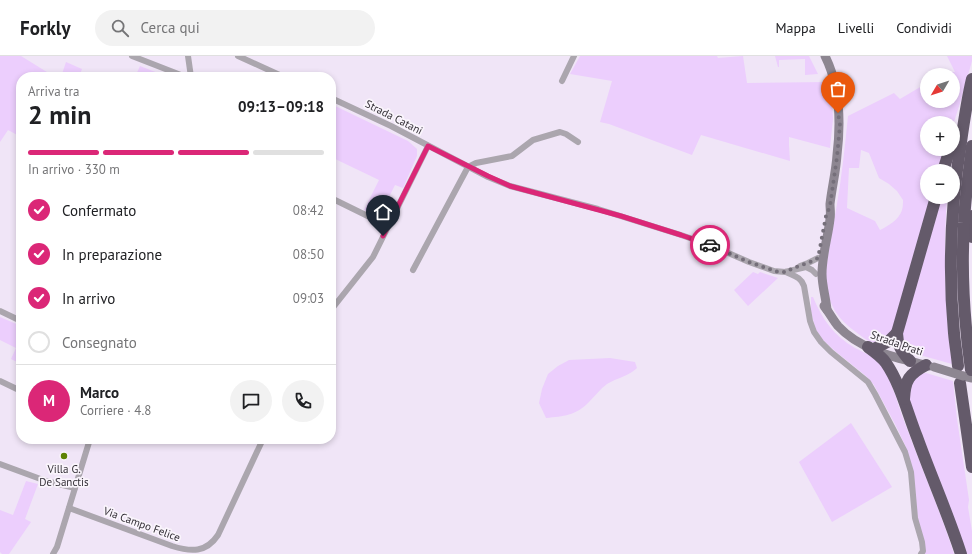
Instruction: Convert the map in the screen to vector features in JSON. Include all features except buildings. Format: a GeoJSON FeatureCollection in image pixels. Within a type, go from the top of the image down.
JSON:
{"type":"FeatureCollection","features":[{"type":"Feature","properties":{"kind":"highway"},"geometry":{"type":"LineString","coordinates":[[958,366],[951,286],[952,228],[955,188],[964,121],[972,80]]}},
{"type":"Feature","properties":{"kind":"highway"},"geometry":{"type":"LineString","coordinates":[[960,125],[964,121]]}},
{"type":"Feature","properties":{"kind":"highway"},"geometry":{"type":"LineString","coordinates":[[971,374],[966,335],[963,286],[963,243],[972,146]]}},
{"type":"Feature","properties":{"kind":"highway"},"geometry":{"type":"LineString","coordinates":[[967,188],[972,205],[972,237]]}},
{"type":"Feature","properties":{"kind":"highway"},"geometry":{"type":"LineString","coordinates":[[910,361],[900,348],[897,333],[934,204]]}},
{"type":"Feature","properties":{"kind":"highway"},"geometry":{"type":"LineString","coordinates":[[897,333],[889,341],[871,348],[886,363],[904,401],[960,554]]}},
{"type":"Feature","properties":{"kind":"highway"},"geometry":{"type":"LineString","coordinates":[[904,401],[905,389],[912,374],[930,366]]}},
{"type":"Feature","properties":{"kind":"highway"},"geometry":{"type":"LineString","coordinates":[[960,383],[972,467]]}},
{"type":"Feature","properties":{"kind":"street"},"geometry":{"type":"LineString","coordinates":[[132,56],[173,72]]}},
{"type":"Feature","properties":{"kind":"street"},"geometry":{"type":"LineString","coordinates":[[188,56],[190,72]]}},
{"type":"Feature","properties":{"kind":"street"},"geometry":{"type":"LineString","coordinates":[[238,56],[273,72]]}},
{"type":"Feature","properties":{"kind":"street"},"geometry":{"type":"LineString","coordinates":[[562,81],[574,56]]}},
{"type":"Feature","properties":{"kind":"street","name":"Strada Prati"},"geometry":{"type":"LineString","coordinates":[[825,56],[836,87],[840,125],[822,274],[827,310]]}},
{"type":"Feature","properties":{"kind":"street","name":"Strada Catani"},"geometry":{"type":"LineString","coordinates":[[336,100],[391,126],[468,167],[510,186],[598,209],[681,235],[774,271],[786,272],[806,268],[812,270],[816,274]]}},
{"type":"Feature","properties":{"kind":"street"},"geometry":{"type":"LineString","coordinates":[[413,270],[468,167],[476,163],[512,156],[532,140],[560,132],[578,142]]}},
{"type":"Feature","properties":{"kind":"street"},"geometry":{"type":"LineString","coordinates":[[336,304],[373,257],[428,146]]}},
{"type":"Feature","properties":{"kind":"street"},"geometry":{"type":"LineString","coordinates":[[336,200],[388,226]]}},
{"type":"Feature","properties":{"kind":"street","name":"Strada Prati"},"geometry":{"type":"LineString","coordinates":[[830,206],[826,216],[816,274],[819,294],[822,302],[834,321],[842,330],[857,341],[871,348],[910,361],[971,374]]}},
{"type":"Feature","properties":{"kind":"street"},"geometry":{"type":"LineString","coordinates":[[786,272],[818,258]]}},
{"type":"Feature","properties":{"kind":"street"},"geometry":{"type":"LineString","coordinates":[[786,272],[798,277],[804,286],[810,321],[814,332],[826,347],[868,382],[876,394],[905,452],[911,472],[915,518],[922,542],[922,554]]}},
{"type":"Feature","properties":{"kind":"street"},"geometry":{"type":"LineString","coordinates":[[0,310],[16,318]]}},
{"type":"Feature","properties":{"kind":"street"},"geometry":{"type":"LineString","coordinates":[[0,381],[16,389]]}},
{"type":"Feature","properties":{"kind":"street"},"geometry":{"type":"LineString","coordinates":[[53,554],[57,547],[88,444]]}},
{"type":"Feature","properties":{"kind":"street","name":"Via Campo Felice"},"geometry":{"type":"LineString","coordinates":[[69,508],[183,550],[193,551],[208,546],[218,535],[261,444]]}},
{"type":"Feature","properties":{"kind":"street"},"geometry":{"type":"LineString","coordinates":[[0,464],[46,481],[75,488]]}},
{"type":"Feature","properties":{"kind":"shaded area"},"geometry":{"type":"Polygon","coordinates":[[[0,56],[21,56],[47,72],[16,72],[16,134],[8,130],[0,142],[0,56]]]}},
{"type":"Feature","properties":{"kind":"shaded area"},"geometry":{"type":"Polygon","coordinates":[[[580,56],[717,56],[718,58],[743,56],[747,83],[828,82],[833,119],[830,148],[789,137],[790,161],[701,135],[692,155],[600,122],[612,81],[570,74],[580,56]]]}},
{"type":"Feature","properties":{"kind":"shaded area"},"geometry":{"type":"Polygon","coordinates":[[[775,56],[809,56],[818,74],[805,75],[805,59],[779,60],[778,67],[775,56]]]}},
{"type":"Feature","properties":{"kind":"shaded area"},"geometry":{"type":"Polygon","coordinates":[[[947,56],[972,56],[972,61],[960,103],[960,68],[953,68],[947,56]]]}},
{"type":"Feature","properties":{"kind":"shaded area"},"geometry":{"type":"Polygon","coordinates":[[[66,62],[82,69],[81,72],[63,72],[66,62]]]}},
{"type":"Feature","properties":{"kind":"shaded area"},"geometry":{"type":"Polygon","coordinates":[[[140,66],[155,72],[137,72],[140,66]]]}},
{"type":"Feature","properties":{"kind":"shaded area"},"geometry":{"type":"Polygon","coordinates":[[[920,87],[920,108],[958,108],[956,116],[920,116],[920,156],[943,156],[940,164],[920,164],[920,204],[929,204],[891,335],[883,340],[871,342],[860,336],[844,322],[836,312],[830,300],[826,285],[828,255],[837,204],[848,116],[894,93],[900,99],[920,87]],[[861,150],[859,168],[849,168],[847,208],[875,221],[880,230],[890,225],[901,214],[903,200],[897,191],[879,178],[869,153],[861,150]]]}},
{"type":"Feature","properties":{"kind":"shaded area"},"geometry":{"type":"Polygon","coordinates":[[[336,106],[408,141],[417,149],[417,156],[403,188],[395,185],[385,205],[393,209],[387,221],[364,210],[379,180],[336,159],[336,106]]]}},
{"type":"Feature","properties":{"kind":"shaded area"},"geometry":{"type":"Polygon","coordinates":[[[938,204],[947,204],[945,280],[952,364],[909,352],[905,349],[901,329],[938,204]]]}},
{"type":"Feature","properties":{"kind":"shaded area"},"geometry":{"type":"Polygon","coordinates":[[[753,272],[758,274],[760,272],[778,278],[748,306],[734,290],[753,272]]]}},
{"type":"Feature","properties":{"kind":"shaded area"},"geometry":{"type":"Polygon","coordinates":[[[811,297],[813,297],[825,320],[841,338],[876,360],[886,372],[954,554],[924,554],[906,447],[874,385],[866,376],[823,340],[816,330],[810,309],[811,297]]]}},
{"type":"Feature","properties":{"kind":"shaded area"},"geometry":{"type":"Polygon","coordinates":[[[0,317],[16,324],[16,348],[0,340],[0,317]]]}},
{"type":"Feature","properties":{"kind":"shaded area"},"geometry":{"type":"Polygon","coordinates":[[[16,348],[16,362],[11,359],[16,348]]]}},
{"type":"Feature","properties":{"kind":"shaded area"},"geometry":{"type":"Polygon","coordinates":[[[610,358],[635,362],[637,368],[607,384],[584,407],[574,413],[546,418],[539,403],[542,389],[548,374],[569,360],[610,358]]]}},
{"type":"Feature","properties":{"kind":"shaded area"},"geometry":{"type":"Polygon","coordinates":[[[926,373],[953,381],[969,500],[968,507],[972,531],[972,554],[965,554],[908,397],[915,378],[926,373]]]}},
{"type":"Feature","properties":{"kind":"shaded area"},"geometry":{"type":"Polygon","coordinates":[[[851,423],[892,487],[832,522],[799,462],[851,423]]]}},
{"type":"Feature","properties":{"kind":"shaded area"},"geometry":{"type":"Polygon","coordinates":[[[26,481],[38,484],[25,519],[31,522],[9,554],[2,554],[0,552],[0,510],[13,515],[26,481]]]}},
{"type":"Feature","properties":{"kind":"way so far"},"geometry":{"type":"LineString","coordinates":[[710,245],[749,262],[778,272],[786,272],[818,258],[826,216],[830,206],[836,166],[840,125],[838,113]]}},
{"type":"Feature","properties":{"kind":"place","name":"Villa G. De Sanctis"},"geometry":{"type":"Point","coordinates":[64,456]}},
{"type":"Feature","properties":{"kind":"route"},"geometry":{"type":"LineString","coordinates":[[383,236],[428,146],[468,167],[510,186],[598,209],[710,245]]}}]}
